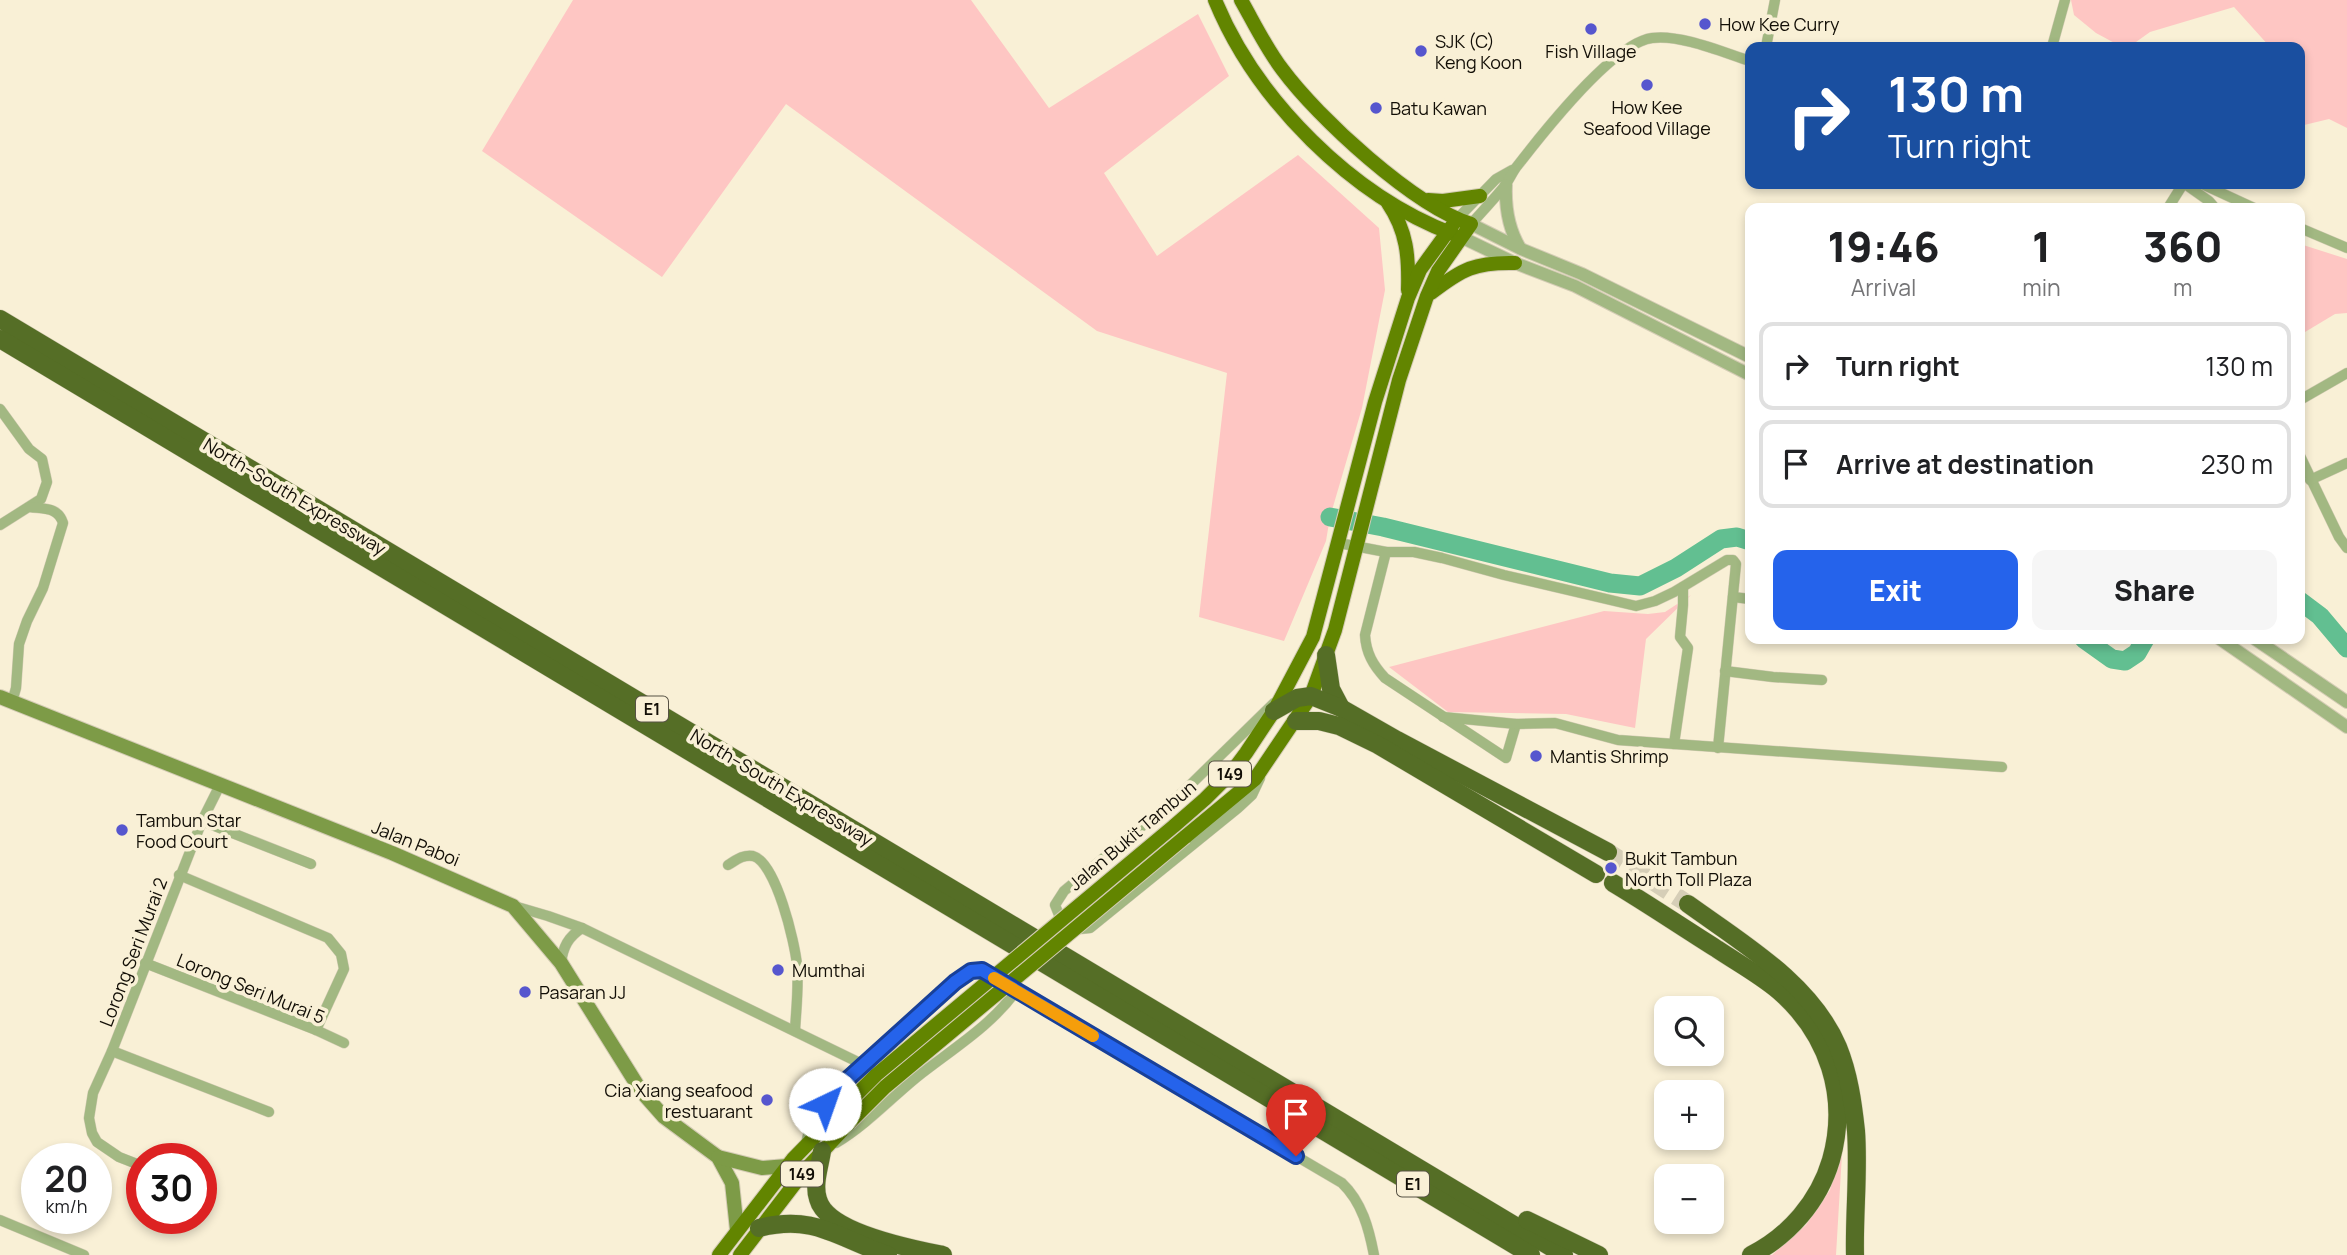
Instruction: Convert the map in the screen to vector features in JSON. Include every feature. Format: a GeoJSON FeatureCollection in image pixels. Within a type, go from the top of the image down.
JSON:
{"type":"FeatureCollection","features":[{"type":"Feature","properties":{"kind":"highway","name":"North–South Expressway"},"geometry":{"type":"LineString","coordinates":[[0,319],[1564,1255]]}},
{"type":"Feature","properties":{"kind":"highway","name":"North–South Expressway"},"geometry":{"type":"LineString","coordinates":[[0,339],[1531,1255]]}},
{"type":"Feature","properties":{"kind":"highway"},"geometry":{"type":"LineString","coordinates":[[1326,655],[1331,689],[1341,708]]}},
{"type":"Feature","properties":{"kind":"highway"},"geometry":{"type":"LineString","coordinates":[[1274,711],[1297,698],[1311,696],[1341,708],[1608,852]]}},
{"type":"Feature","properties":{"kind":"highway"},"geometry":{"type":"LineString","coordinates":[[1296,721],[1319,721],[1339,726],[1378,745],[1596,874]]}},
{"type":"Feature","properties":{"kind":"highway"},"geometry":{"type":"LineString","coordinates":[[1613,883],[1765,980],[1802,1014],[1827,1054],[1835,1084],[1838,1115],[1834,1148],[1826,1177],[1812,1202],[1791,1227],[1769,1245],[1751,1255]]}},
{"type":"Feature","properties":{"kind":"highway"},"geometry":{"type":"LineString","coordinates":[[1688,904],[1731,933],[1794,986],[1823,1021],[1838,1046],[1850,1092],[1856,1134],[1855,1255]]}},
{"type":"Feature","properties":{"kind":"highway"},"geometry":{"type":"LineString","coordinates":[[814,1148],[817,1198],[825,1212],[864,1236],[943,1255]]}},
{"type":"Feature","properties":{"kind":"highway"},"geometry":{"type":"LineString","coordinates":[[1450,1186],[1598,1255]]}},
{"type":"Feature","properties":{"kind":"highway"},"geometry":{"type":"LineString","coordinates":[[759,1228],[795,1222],[814,1225],[888,1255]]}},
{"type":"Feature","properties":{"kind":"main road"},"geometry":{"type":"LineString","coordinates":[[1215,0],[1238,47],[1282,109],[1318,148],[1383,197],[1414,216],[1461,237]]}},
{"type":"Feature","properties":{"kind":"main road"},"geometry":{"type":"LineString","coordinates":[[1241,0],[1281,68],[1310,104],[1372,160],[1426,200],[1457,219],[1471,224]]}},
{"type":"Feature","properties":{"kind":"main road"},"geometry":{"type":"LineString","coordinates":[[1426,200],[1443,201],[1480,196]]}},
{"type":"Feature","properties":{"kind":"main road"},"geometry":{"type":"LineString","coordinates":[[1383,197],[1398,218],[1404,235],[1409,257],[1408,298]]}},
{"type":"Feature","properties":{"kind":"main road","name":"Jalan Bukit Tambun"},"geometry":{"type":"LineString","coordinates":[[740,1255],[814,1148],[844,1117],[876,1075],[1174,826],[1231,773],[1274,711],[1313,637],[1381,379],[1408,298],[1420,270],[1457,219]]}},
{"type":"Feature","properties":{"kind":"main road","name":"Jalan Bukit Tambun"},"geometry":{"type":"LineString","coordinates":[[844,1117],[885,1087],[1247,787],[1296,721],[1311,696],[1335,630],[1399,380],[1427,296],[1438,271],[1471,224]]}},
{"type":"Feature","properties":{"kind":"main road"},"geometry":{"type":"LineString","coordinates":[[1427,296],[1451,277],[1471,266],[1518,256]]}},
{"type":"Feature","properties":{"kind":"main road","name":"Jalan Paboi"},"geometry":{"type":"LineString","coordinates":[[6,699],[415,862],[513,906],[561,962],[641,1091],[664,1117],[718,1157],[762,1168],[787,1166]]}},
{"type":"Feature","properties":{"kind":"main road","name":"Jalan Bukit Tambun"},"geometry":{"type":"LineString","coordinates":[[719,1255],[787,1166],[814,1148]]}},
{"type":"Feature","properties":{"kind":"main road","name":"Jalan Paboi"},"geometry":{"type":"LineString","coordinates":[[718,1157],[732,1183],[737,1230]]}},
{"type":"Feature","properties":{"kind":"street"},"geometry":{"type":"LineString","coordinates":[[1767,42],[1775,0]]}},
{"type":"Feature","properties":{"kind":"street"},"geometry":{"type":"LineString","coordinates":[[2053,42],[2065,0]]}},
{"type":"Feature","properties":{"kind":"street","name":"Jalan Bukit Tambun"},"geometry":{"type":"LineString","coordinates":[[1471,224],[1506,185],[1516,167],[1550,124],[1589,83],[1636,41],[1669,37],[1745,60]]}},
{"type":"Feature","properties":{"kind":"street","name":"Jalan Bukit Tambun"},"geometry":{"type":"LineString","coordinates":[[1457,219],[1496,179],[1516,167]]}},
{"type":"Feature","properties":{"kind":"street"},"geometry":{"type":"LineString","coordinates":[[1506,185],[1505,207],[1518,256]]}},
{"type":"Feature","properties":{"kind":"street"},"geometry":{"type":"LineString","coordinates":[[2191,189],[2210,203]]}},
{"type":"Feature","properties":{"kind":"street"},"geometry":{"type":"LineString","coordinates":[[2213,189],[2243,203]]}},
{"type":"Feature","properties":{"kind":"street"},"geometry":{"type":"LineString","coordinates":[[1471,224],[1518,256],[1745,372]]}},
{"type":"Feature","properties":{"kind":"street"},"geometry":{"type":"LineString","coordinates":[[2305,230],[2347,248]]}},
{"type":"Feature","properties":{"kind":"street"},"geometry":{"type":"LineString","coordinates":[[1461,237],[1582,274],[1745,355]]}},
{"type":"Feature","properties":{"kind":"street"},"geometry":{"type":"LineString","coordinates":[[2305,397],[2347,373]]}},
{"type":"Feature","properties":{"kind":"street"},"geometry":{"type":"LineString","coordinates":[[0,410],[29,449],[42,459],[47,482],[41,499],[0,525]]}},
{"type":"Feature","properties":{"kind":"street"},"geometry":{"type":"LineString","coordinates":[[2310,480],[2347,463]]}},
{"type":"Feature","properties":{"kind":"street"},"geometry":{"type":"LineString","coordinates":[[2305,468],[2347,548]]}},
{"type":"Feature","properties":{"kind":"street"},"geometry":{"type":"LineString","coordinates":[[6,699],[16,688],[19,644],[43,588],[63,523],[61,515],[56,511],[30,507]]}},
{"type":"Feature","properties":{"kind":"street"},"geometry":{"type":"LineString","coordinates":[[1341,538],[1386,552],[1433,555],[1636,606],[1655,601],[1727,560],[1733,560],[1736,564],[1718,748]]}},
{"type":"Feature","properties":{"kind":"street"},"geometry":{"type":"LineString","coordinates":[[1386,552],[1364,635],[1374,666],[1384,678],[1506,758],[1516,723]]}},
{"type":"Feature","properties":{"kind":"street"},"geometry":{"type":"LineString","coordinates":[[1674,744],[1688,648],[1680,637],[1683,587]]}},
{"type":"Feature","properties":{"kind":"street"},"geometry":{"type":"LineString","coordinates":[[1733,597],[1745,598]]}},
{"type":"Feature","properties":{"kind":"street"},"geometry":{"type":"LineString","coordinates":[[2227,644],[2347,727]]}},
{"type":"Feature","properties":{"kind":"street"},"geometry":{"type":"LineString","coordinates":[[2262,644],[2347,702]]}},
{"type":"Feature","properties":{"kind":"street"},"geometry":{"type":"LineString","coordinates":[[1725,671],[1822,680]]}},
{"type":"Feature","properties":{"kind":"street"},"geometry":{"type":"LineString","coordinates":[[1273,753],[1247,801],[1090,928],[1070,930],[1061,920],[1055,905],[1064,891],[1183,792],[1284,693]]}},
{"type":"Feature","properties":{"kind":"street"},"geometry":{"type":"LineString","coordinates":[[1443,717],[1555,723],[1618,740],[2003,767]]}},
{"type":"Feature","properties":{"kind":"street","name":"Lorong Seri Murai 2"},"geometry":{"type":"LineString","coordinates":[[126,1160],[97,1142],[92,1133],[89,1118],[93,1093],[112,1051],[179,875],[220,785]]}},
{"type":"Feature","properties":{"kind":"street"},"geometry":{"type":"LineString","coordinates":[[202,821],[311,864]]}},
{"type":"Feature","properties":{"kind":"street"},"geometry":{"type":"LineString","coordinates":[[728,865],[741,857],[752,856],[760,860],[771,873],[789,925],[797,966],[794,1031]]}},
{"type":"Feature","properties":{"kind":"street"},"geometry":{"type":"LineString","coordinates":[[179,875],[328,938],[341,954],[344,969],[316,1030]]}},
{"type":"Feature","properties":{"kind":"street"},"geometry":{"type":"LineString","coordinates":[[513,906],[582,929],[864,1065]]}},
{"type":"Feature","properties":{"kind":"street"},"geometry":{"type":"LineString","coordinates":[[561,962],[563,948],[568,939],[582,929]]}},
{"type":"Feature","properties":{"kind":"street","name":"Lorong Seri Murai 5"},"geometry":{"type":"LineString","coordinates":[[145,963],[344,1043]]}},
{"type":"Feature","properties":{"kind":"street"},"geometry":{"type":"LineString","coordinates":[[1016,991],[1001,1011],[853,1132],[814,1148],[811,1121],[840,1086],[955,982],[971,971],[982,970],[1342,1183],[1355,1197],[1374,1255]]}},
{"type":"Feature","properties":{"kind":"street"},"geometry":{"type":"LineString","coordinates":[[112,1051],[269,1112]]}},
{"type":"Feature","properties":{"kind":"street"},"geometry":{"type":"LineString","coordinates":[[0,1220],[84,1255]]}},
{"type":"Feature","properties":{"kind":"shaded area"},"geometry":{"type":"Polygon","coordinates":[[[573,0],[971,0],[1049,108],[1198,14],[1229,76],[1104,173],[1157,256],[1298,155],[1379,228],[1385,290],[1362,408],[1330,517],[1326,541],[1284,641],[1199,617],[1227,373],[1097,331],[786,104],[662,277],[482,151],[573,0]]]}},
{"type":"Feature","properties":{"kind":"shaded area"},"geometry":{"type":"Polygon","coordinates":[[[2071,0],[2347,0],[2347,128],[2329,119],[2305,125],[2305,42],[2266,42],[2234,7],[2150,32],[2136,42],[2113,42],[2096,33],[2074,15],[2071,0]]]}},
{"type":"Feature","properties":{"kind":"shaded area"},"geometry":{"type":"Polygon","coordinates":[[[2305,246],[2347,259],[2347,313],[2335,314],[2305,332],[2305,246]]]}},
{"type":"Feature","properties":{"kind":"shaded area"},"geometry":{"type":"Polygon","coordinates":[[[1691,595],[1646,639],[1635,728],[1566,714],[1448,712],[1389,667],[1604,611],[1648,614],[1665,612],[1691,595]]]}},
{"type":"Feature","properties":{"kind":"shaded area"},"geometry":{"type":"Polygon","coordinates":[[[1843,1137],[1836,1255],[1772,1255],[1806,1225],[1830,1190],[1843,1137]]]}},
{"type":"Feature","properties":{"kind":"waterway"},"geometry":{"type":"LineString","coordinates":[[1330,517],[1383,527],[1610,583],[1640,586],[1676,568],[1721,539],[1737,537],[1745,539]]}},
{"type":"Feature","properties":{"kind":"waterway"},"geometry":{"type":"LineString","coordinates":[[2305,605],[2320,616],[2347,648]]}},
{"type":"Feature","properties":{"kind":"waterway"},"geometry":{"type":"LineString","coordinates":[[2091,644],[2112,659],[2125,661],[2137,653],[2142,644]]}},
{"type":"Feature","properties":{"kind":"tunnel"},"geometry":{"type":"LineString","coordinates":[[1608,852],[1688,904]]}},
{"type":"Feature","properties":{"kind":"slow traffic"},"geometry":{"type":"LineString","coordinates":[[994,978],[1093,1036]]}},
{"type":"Feature","properties":{"kind":"place","name":"How Kee Curry"},"geometry":{"type":"Point","coordinates":[1705,24]}},
{"type":"Feature","properties":{"kind":"place","name":"Fish Village"},"geometry":{"type":"Point","coordinates":[1591,29]}},
{"type":"Feature","properties":{"kind":"place","name":"SJK (C) Keng Koon"},"geometry":{"type":"Point","coordinates":[1421,51]}},
{"type":"Feature","properties":{"kind":"place","name":"How Kee Seafood Village"},"geometry":{"type":"Point","coordinates":[1647,85]}},
{"type":"Feature","properties":{"kind":"place","name":"Batu Kawan"},"geometry":{"type":"Point","coordinates":[1376,108]}},
{"type":"Feature","properties":{"kind":"place","name":"Mantis Shrimp"},"geometry":{"type":"Point","coordinates":[1536,756]}},
{"type":"Feature","properties":{"kind":"place","name":"Tambun Star Food Court"},"geometry":{"type":"Point","coordinates":[122,830]}},
{"type":"Feature","properties":{"kind":"place","name":"Bukit Tambun North Toll Plaza"},"geometry":{"type":"Point","coordinates":[1611,868]}},
{"type":"Feature","properties":{"kind":"place","name":"Mumthai"},"geometry":{"type":"Point","coordinates":[778,970]}},
{"type":"Feature","properties":{"kind":"place","name":"Pasaran JJ"},"geometry":{"type":"Point","coordinates":[525,992]}},
{"type":"Feature","properties":{"kind":"place","name":"Cia Xiang seafood restuarant"},"geometry":{"type":"Point","coordinates":[767,1100]}},
{"type":"Feature","properties":{"kind":"route"},"geometry":{"type":"LineString","coordinates":[[825,1104],[840,1086],[955,982],[971,971],[982,970],[1296,1156]]}}]}
